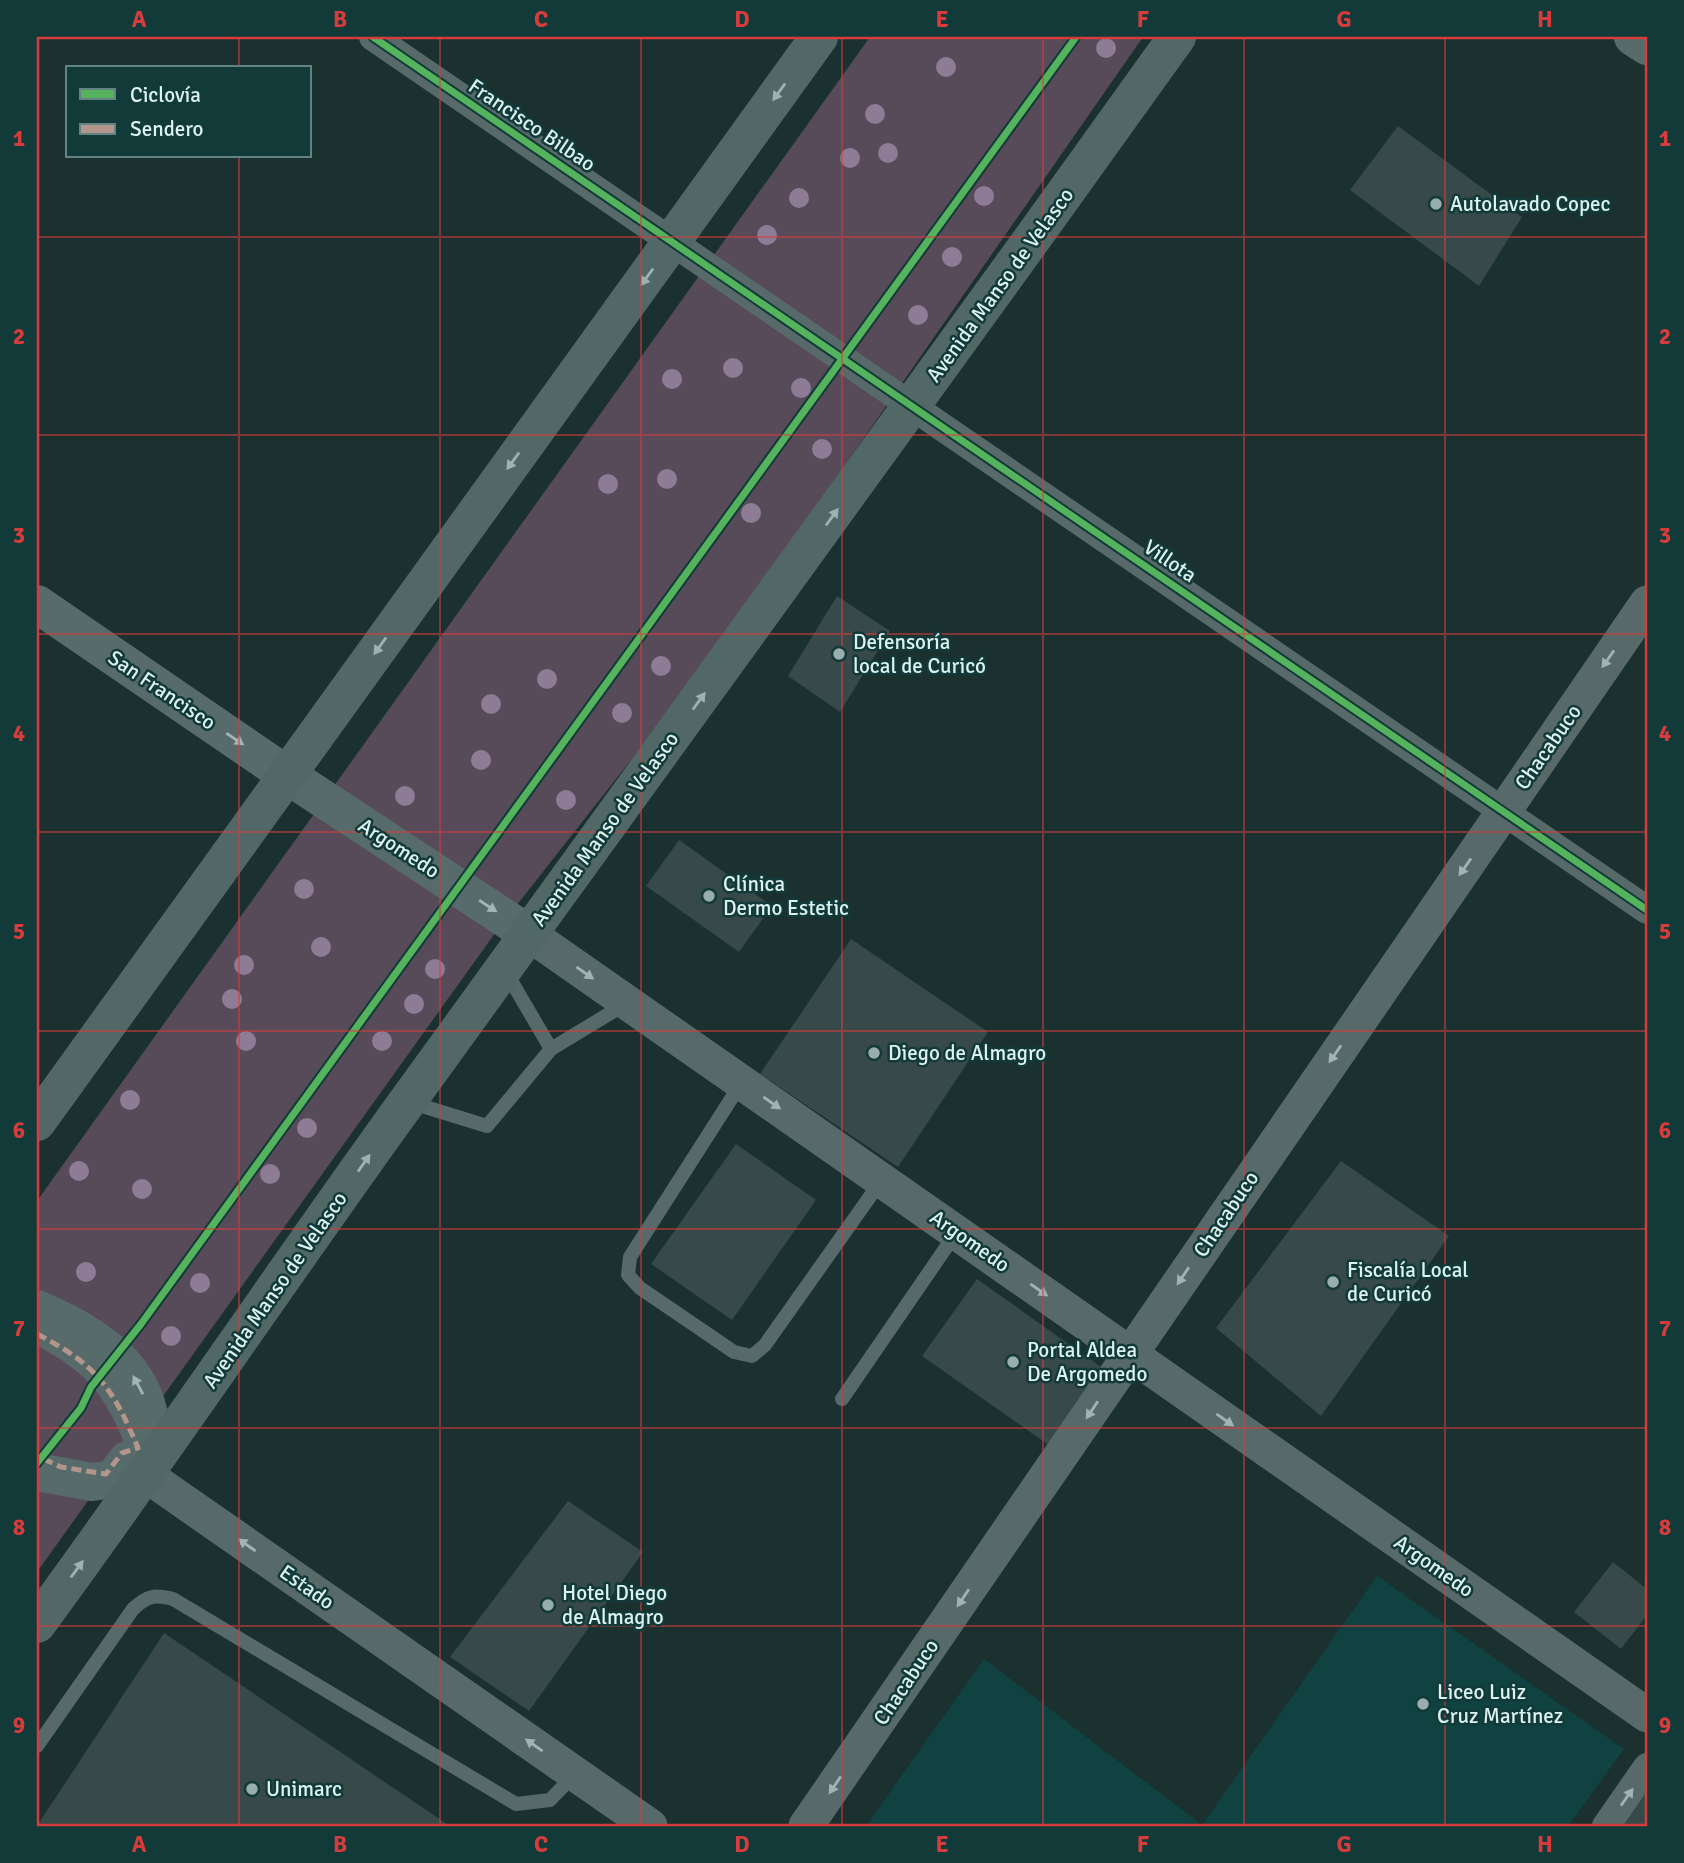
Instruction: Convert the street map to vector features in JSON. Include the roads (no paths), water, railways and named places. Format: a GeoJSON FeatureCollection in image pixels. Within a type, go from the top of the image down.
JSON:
{"type":"FeatureCollection","features":[{"type":"Feature","properties":{"kind":"main road"},"geometry":{"type":"LineString","coordinates":[[37,1122],[819,37]]}},
{"type":"Feature","properties":{"kind":"main road","name":"Avenida Manso de Velasco"},"geometry":{"type":"LineString","coordinates":[[37,1624],[146,1475],[407,1101],[914,406],[1177,37]]}},
{"type":"Feature","properties":{"kind":"main road"},"geometry":{"type":"LineString","coordinates":[[1633,37],[1647,46]]}},
{"type":"Feature","properties":{"kind":"main road","name":"San Francisco"},"geometry":{"type":"LineString","coordinates":[[37,604],[287,775]]}},
{"type":"Feature","properties":{"kind":"main road","name":"Argomedo"},"geometry":{"type":"LineString","coordinates":[[287,775],[529,934]]}},
{"type":"Feature","properties":{"kind":"main road"},"geometry":{"type":"LineString","coordinates":[[37,1309],[78,1326],[131,1373],[149,1415],[152,1435],[146,1475],[92,1482],[37,1472]]}},
{"type":"Feature","properties":{"kind":"street","name":"Francisco Bilbao"},"geometry":{"type":"LineString","coordinates":[[373,37],[672,241]]}},
{"type":"Feature","properties":{"kind":"street","name":"Villota"},"geometry":{"type":"LineString","coordinates":[[672,241],[1647,910]]}},
{"type":"Feature","properties":{"kind":"street","name":"Chacabuco"},"geometry":{"type":"LineString","coordinates":[[806,1826],[1647,603]]}},
{"type":"Feature","properties":{"kind":"street","name":"Argomedo"},"geometry":{"type":"LineString","coordinates":[[529,934],[1647,1715]]}},
{"type":"Feature","properties":{"kind":"street"},"geometry":{"type":"LineString","coordinates":[[37,1334],[67,1349],[92,1369],[117,1401],[138,1448],[122,1453],[106,1474],[61,1467],[37,1456]]}},
{"type":"Feature","properties":{"kind":"street","name":"Estado"},"geometry":{"type":"LineString","coordinates":[[146,1475],[650,1826]]}},
{"type":"Feature","properties":{"kind":"street"},"geometry":{"type":"LineString","coordinates":[[1606,1826],[1647,1768]]}},
{"type":"Feature","properties":{"kind":"lane"},"geometry":{"type":"LineString","coordinates":[[504,968],[551,1049]]}},
{"type":"Feature","properties":{"kind":"lane"},"geometry":{"type":"LineString","coordinates":[[407,1101],[487,1126],[551,1049],[628,1002]]}},
{"type":"Feature","properties":{"kind":"lane"},"geometry":{"type":"LineString","coordinates":[[742,1082],[630,1257],[628,1275],[640,1288],[734,1352],[752,1356],[765,1345],[882,1180]]}},
{"type":"Feature","properties":{"kind":"lane"},"geometry":{"type":"LineString","coordinates":[[842,1399],[956,1232]]}},
{"type":"Feature","properties":{"kind":"lane"},"geometry":{"type":"LineString","coordinates":[[37,1746],[133,1609],[155,1594],[173,1599],[516,1804],[550,1800],[575,1774]]}},
{"type":"Feature","properties":{"kind":"place","name":"Autolavado Copec"},"geometry":{"type":"Point","coordinates":[1436,204]}},
{"type":"Feature","properties":{"kind":"place","name":"Defensoría local de Curicó"},"geometry":{"type":"Point","coordinates":[839,654]}},
{"type":"Feature","properties":{"kind":"place","name":"Clínica Dermo Estetic"},"geometry":{"type":"Point","coordinates":[709,896]}},
{"type":"Feature","properties":{"kind":"place","name":"Diego de Almagro"},"geometry":{"type":"Point","coordinates":[874,1053]}},
{"type":"Feature","properties":{"kind":"place","name":"Fiscalía Local de Curicó"},"geometry":{"type":"Point","coordinates":[1333,1282]}},
{"type":"Feature","properties":{"kind":"place","name":"Portal Aldea De Argomedo"},"geometry":{"type":"Point","coordinates":[1013,1362]}},
{"type":"Feature","properties":{"kind":"place","name":"Hotel Diego de Almagro"},"geometry":{"type":"Point","coordinates":[548,1605]}},
{"type":"Feature","properties":{"kind":"place","name":"Liceo Luiz Cruz Martínez"},"geometry":{"type":"Point","coordinates":[1423,1704]}},
{"type":"Feature","properties":{"kind":"place","name":"Unimarc"},"geometry":{"type":"Point","coordinates":[252,1789]}}]}
